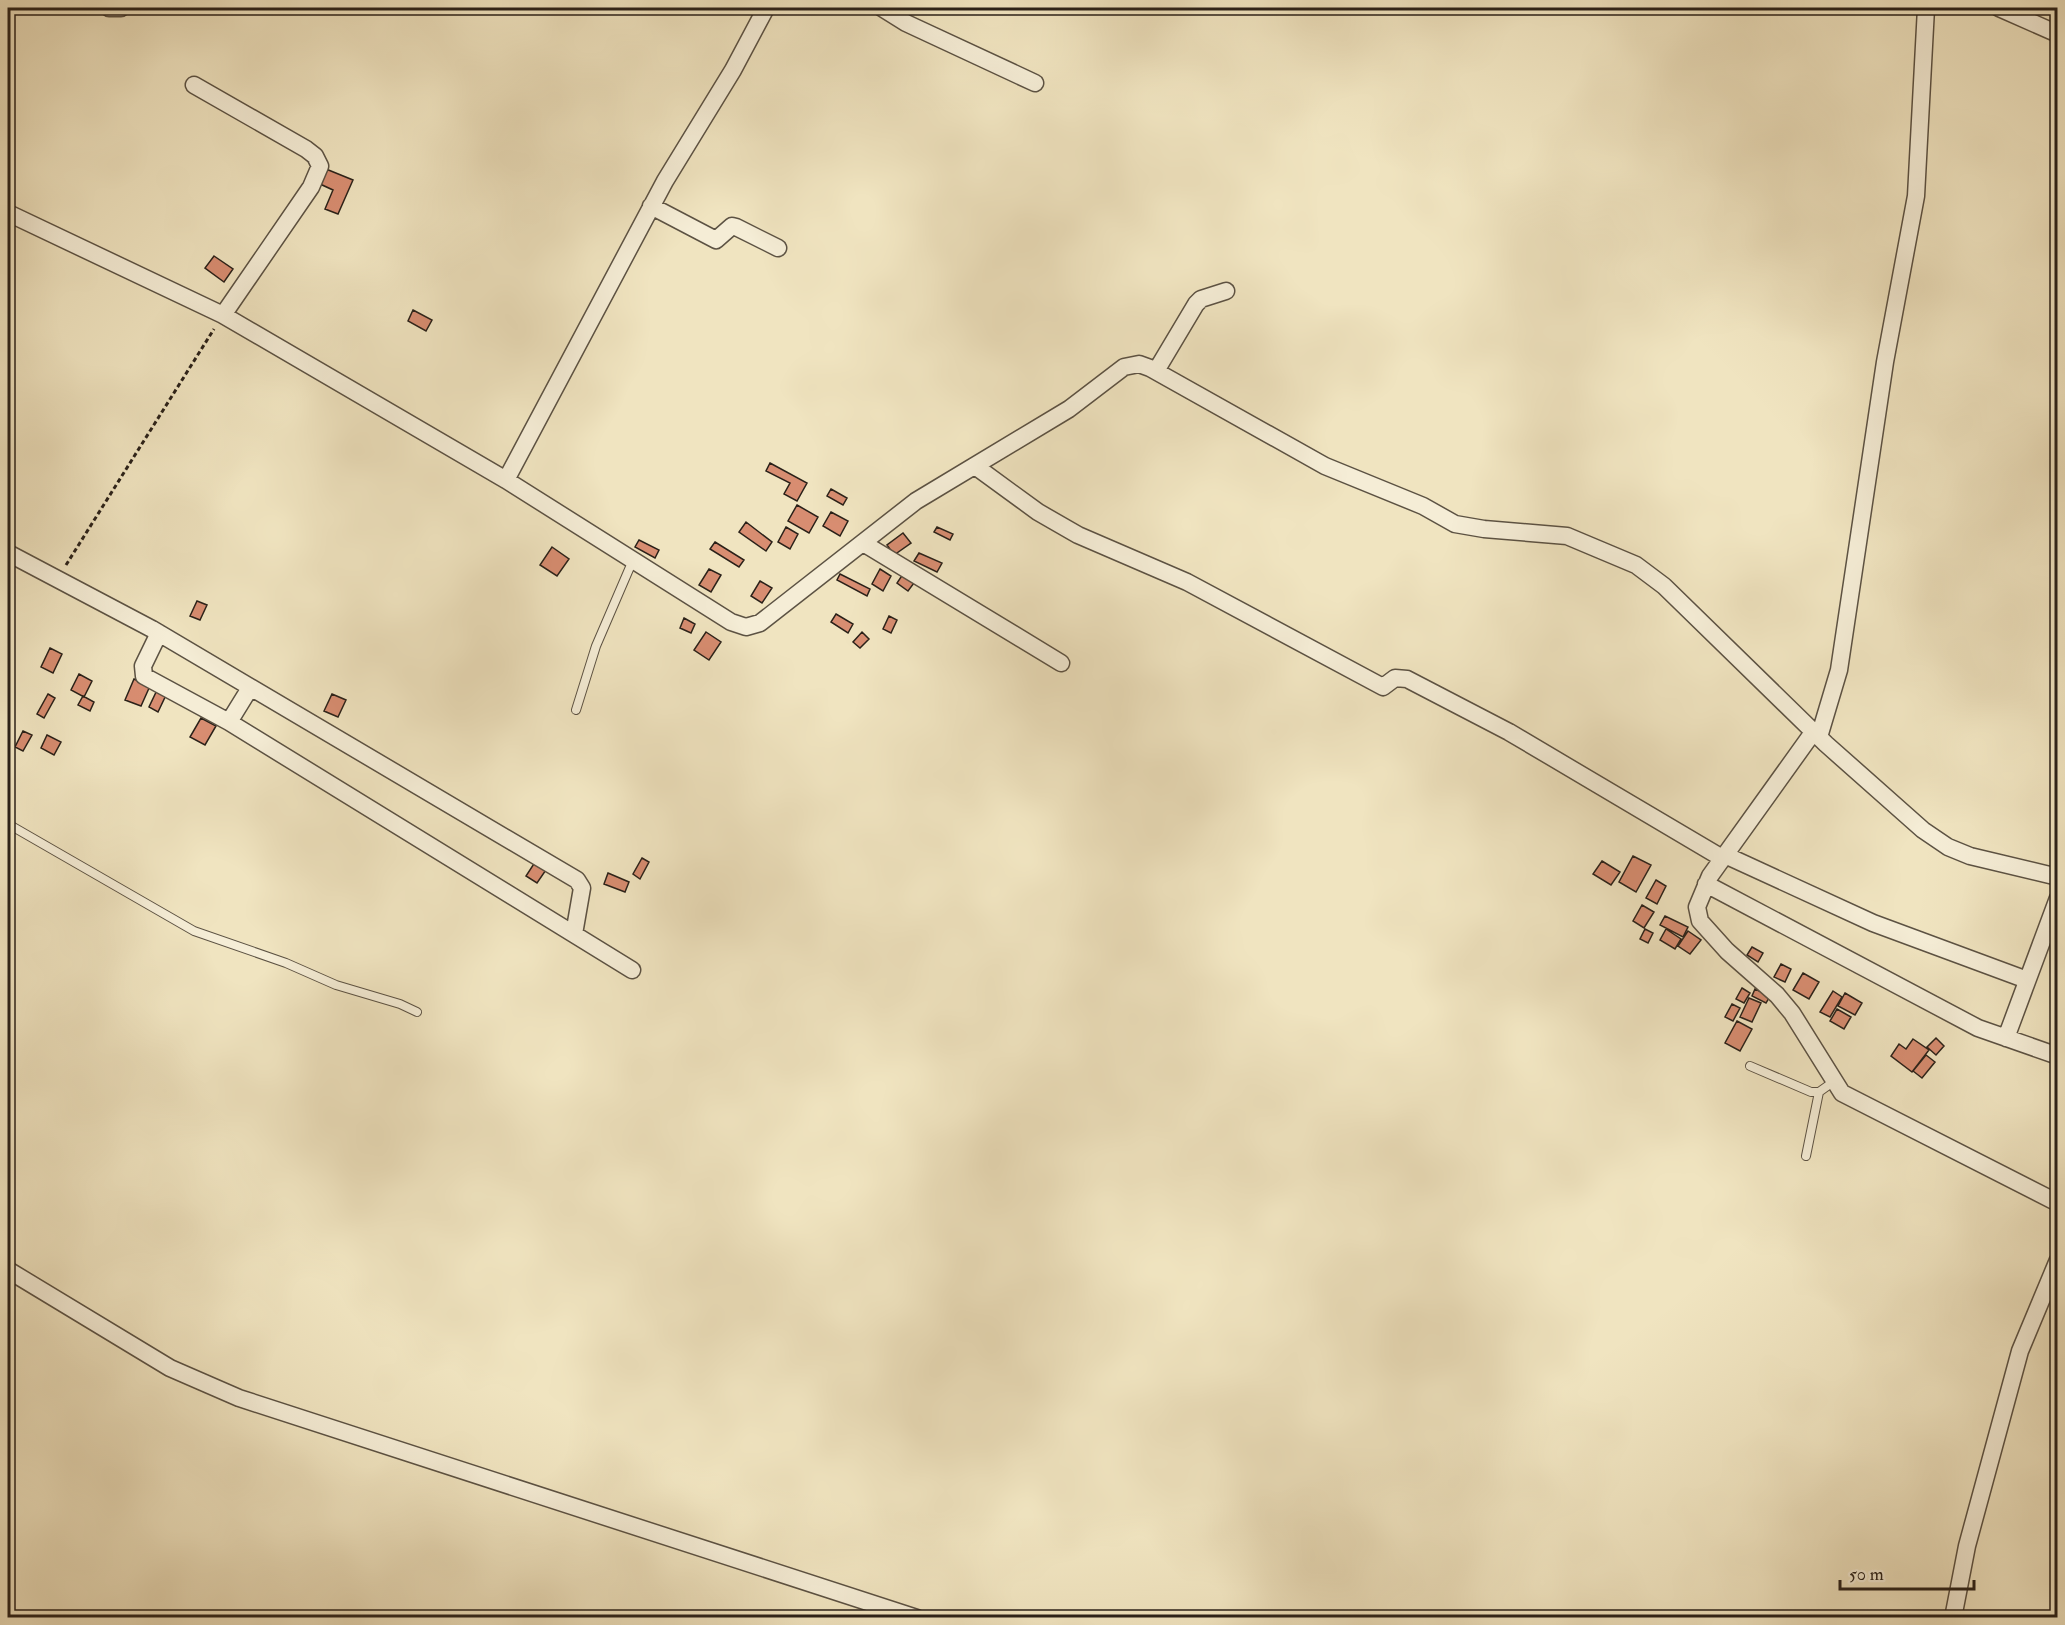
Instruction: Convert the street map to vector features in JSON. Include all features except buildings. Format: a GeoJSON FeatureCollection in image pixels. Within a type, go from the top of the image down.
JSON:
{"type":"FeatureCollection","features":[{"type":"Feature","properties":{"kind":"street"},"geometry":{"type":"LineString","coordinates":[[109,8],[121,8]]}},
{"type":"Feature","properties":{"kind":"street"},"geometry":{"type":"LineString","coordinates":[[506,480],[651,206],[733,70],[766,8]]}},
{"type":"Feature","properties":{"kind":"street"},"geometry":{"type":"LineString","coordinates":[[882,8],[906,23],[1035,83]]}},
{"type":"Feature","properties":{"kind":"street"},"geometry":{"type":"LineString","coordinates":[[1926,8],[1916,196],[1885,362],[1839,670],[1816,734],[1724,857],[1706,884],[1697,907],[1700,921],[1707,932],[1777,995],[1792,1012],[1826,1087],[2058,1203]]}},
{"type":"Feature","properties":{"kind":"street"},"geometry":{"type":"LineString","coordinates":[[2000,8],[2058,34]]}},
{"type":"Feature","properties":{"kind":"street"},"geometry":{"type":"LineString","coordinates":[[194,85],[306,149],[319,160],[320,166],[311,187],[223,315]]}},
{"type":"Feature","properties":{"kind":"street"},"geometry":{"type":"LineString","coordinates":[[651,206],[716,240],[732,226],[736,226],[778,248]]}},
{"type":"Feature","properties":{"kind":"street"},"geometry":{"type":"LineString","coordinates":[[8,213],[223,315],[506,480],[731,622],[746,627],[760,623],[916,501],[1069,409],[1124,367],[1139,364],[1156,371],[1325,466],[1406,498],[1455,524],[1484,529],[1567,536],[1636,565],[1664,586],[1816,734],[1923,830],[1948,847],[1970,856],[2058,877]]}},
{"type":"Feature","properties":{"kind":"street"},"geometry":{"type":"LineString","coordinates":[[1156,371],[1196,304],[1201,299],[1226,291]]}},
{"type":"Feature","properties":{"kind":"street"},"geometry":{"type":"LineString","coordinates":[[975,466],[1038,512],[1061,525],[1187,582],[1383,687],[1395,678],[1407,679],[1509,732],[1724,857],[1873,923],[2027,981]]}},
{"type":"Feature","properties":{"kind":"street"},"geometry":{"type":"LineString","coordinates":[[863,543],[1061,663]]}},
{"type":"Feature","properties":{"kind":"street"},"geometry":{"type":"LineString","coordinates":[[8,554],[159,633],[578,880],[582,888],[574,934]]}},
{"type":"Feature","properties":{"kind":"street"},"geometry":{"type":"LineString","coordinates":[[159,633],[143,666],[144,676],[229,722],[632,970]]}},
{"type":"Feature","properties":{"kind":"street"},"geometry":{"type":"LineString","coordinates":[[229,722],[250,688]]}},
{"type":"Feature","properties":{"kind":"street"},"geometry":{"type":"LineString","coordinates":[[1706,884],[1978,1028],[2058,1056]]}},
{"type":"Feature","properties":{"kind":"street"},"geometry":{"type":"LineString","coordinates":[[2006,1038],[2058,898]]}},
{"type":"Feature","properties":{"kind":"street"},"geometry":{"type":"LineString","coordinates":[[1953,1617],[1966,1546],[2020,1351],[2058,1260]]}},
{"type":"Feature","properties":{"kind":"street"},"geometry":{"type":"LineString","coordinates":[[8,1270],[171,1368],[239,1398],[917,1617]]}},
{"type":"Feature","properties":{"kind":"lane"},"geometry":{"type":"LineString","coordinates":[[576,710],[596,646],[633,560]]}},
{"type":"Feature","properties":{"kind":"lane"},"geometry":{"type":"LineString","coordinates":[[8,824],[194,931],[286,963],[336,985],[400,1004],[417,1012]]}},
{"type":"Feature","properties":{"kind":"lane"},"geometry":{"type":"LineString","coordinates":[[1750,1066],[1782,1081],[1826,1087],[1806,1156]]}},
{"type":"Feature","properties":{"kind":"path"},"geometry":{"type":"LineString","coordinates":[[57,579],[223,315]]}}]}
